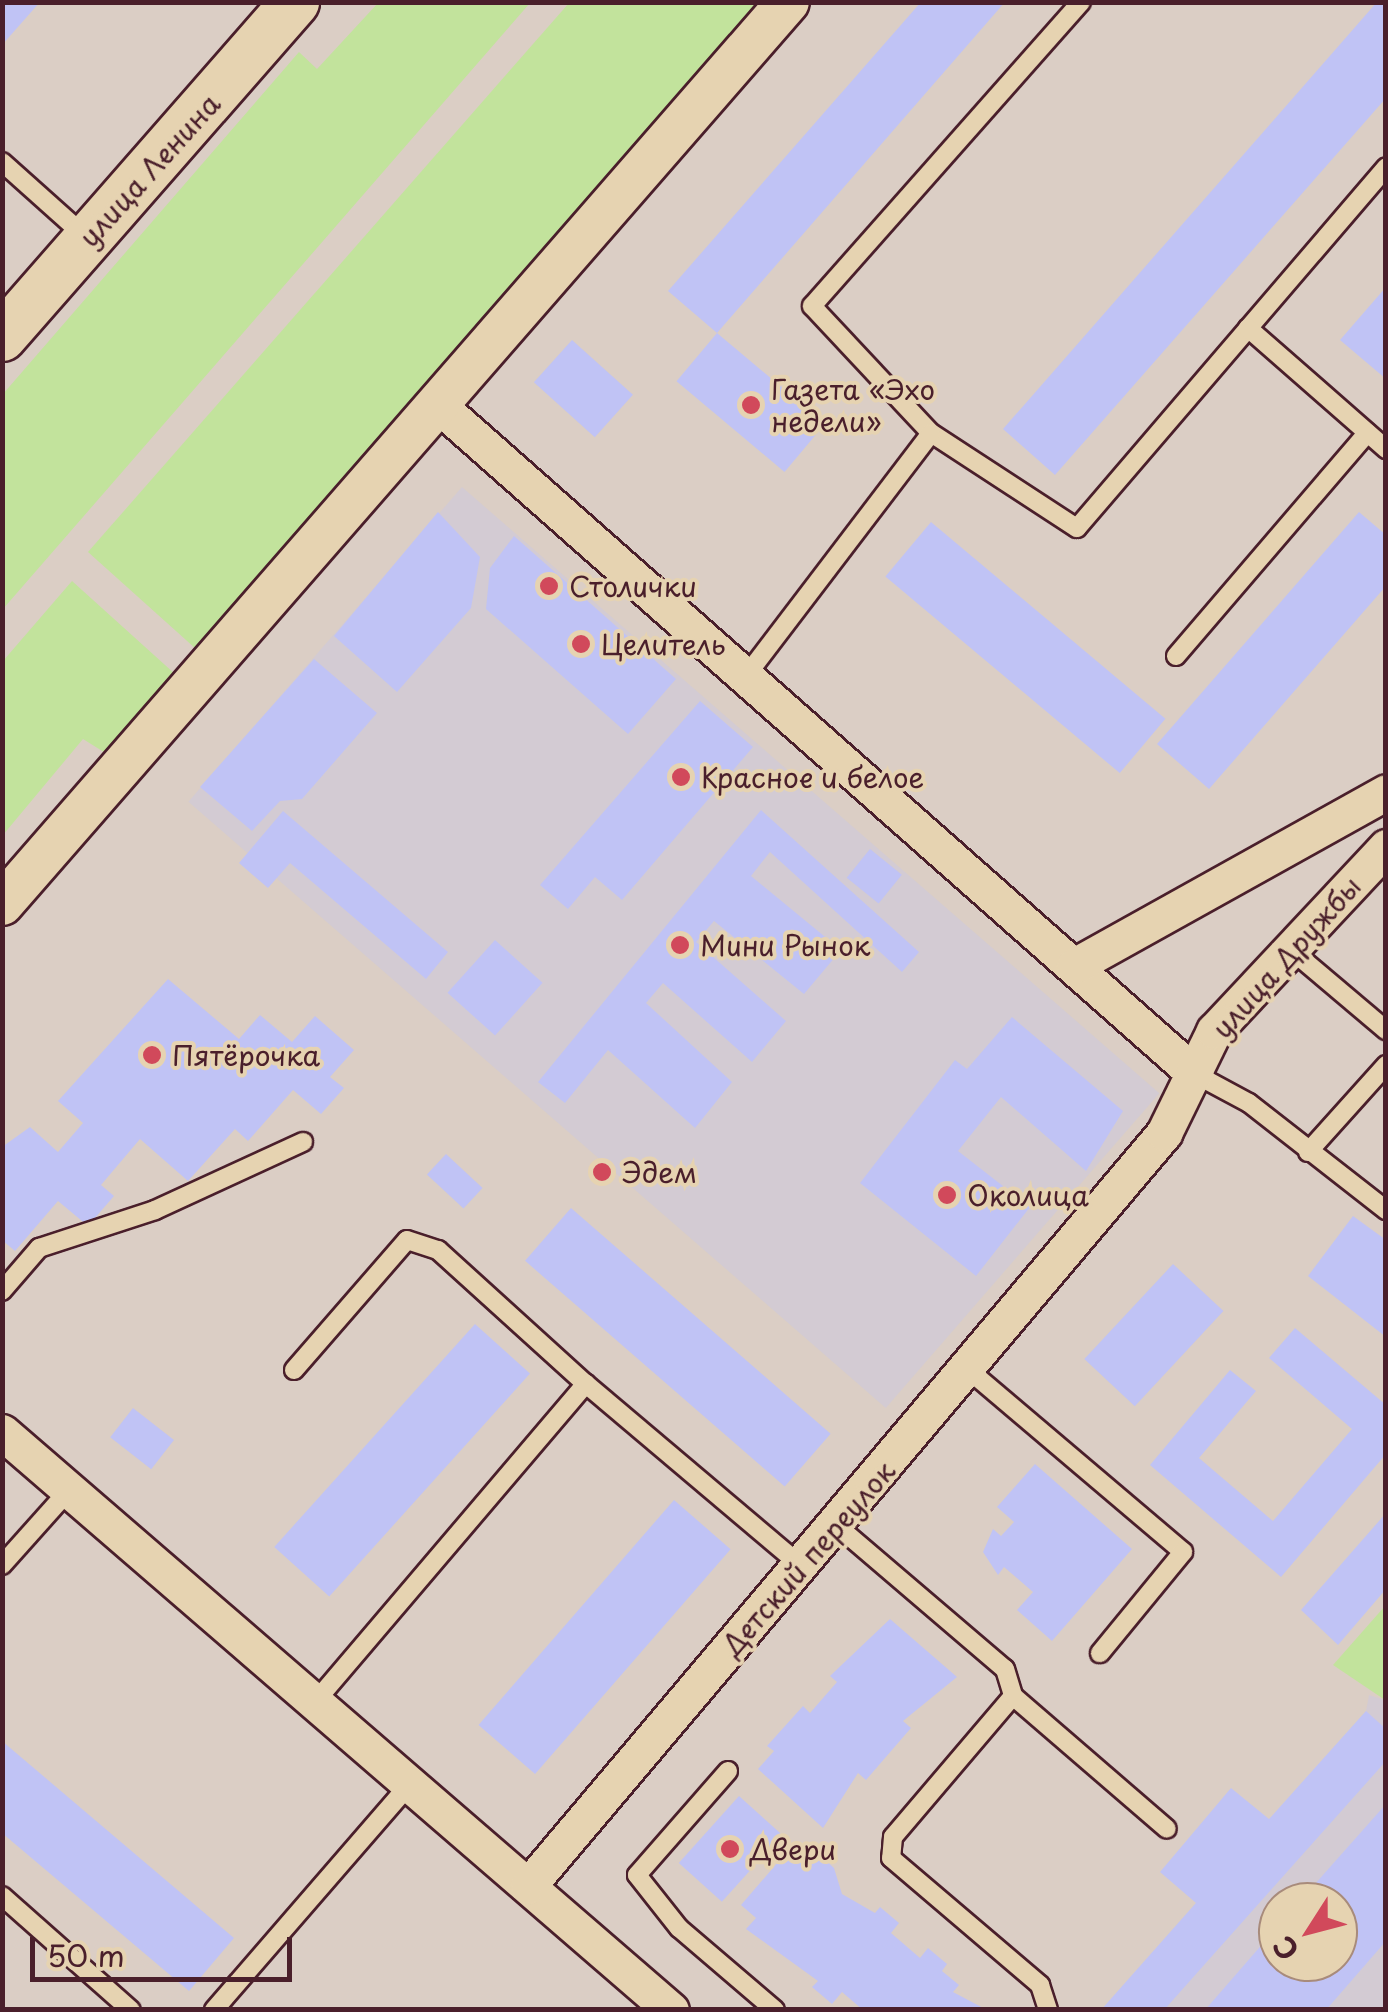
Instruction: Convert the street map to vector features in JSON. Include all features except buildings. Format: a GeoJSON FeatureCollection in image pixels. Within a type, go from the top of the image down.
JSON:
{"type":"FeatureCollection","features":[{"type":"Feature","properties":{"kind":"main road","name":"улица Ленина"},"geometry":{"type":"LineString","coordinates":[[2,338],[295,2]]}},
{"type":"Feature","properties":{"kind":"street"},"geometry":{"type":"LineString","coordinates":[[2,904],[788,2]]}},
{"type":"Feature","properties":{"kind":"street"},"geometry":{"type":"LineString","coordinates":[[436,404],[1195,1074]]}},
{"type":"Feature","properties":{"kind":"street"},"geometry":{"type":"LineString","coordinates":[[1074,966],[1386,792]]}},
{"type":"Feature","properties":{"kind":"street","name":"улица Дружбы"},"geometry":{"type":"LineString","coordinates":[[1195,1074],[1214,1031],[1386,847]]}},
{"type":"Feature","properties":{"kind":"street","name":"Детский переулок"},"geometry":{"type":"LineString","coordinates":[[528,1886],[799,1564],[971,1372],[1164,1133],[1195,1074]]}},
{"type":"Feature","properties":{"kind":"street"},"geometry":{"type":"LineString","coordinates":[[2,1432],[671,2010]]}},
{"type":"Feature","properties":{"kind":"lane"},"geometry":{"type":"LineString","coordinates":[[1081,2],[812,306],[931,433],[1078,528],[1386,167]]}},
{"type":"Feature","properties":{"kind":"lane"},"geometry":{"type":"LineString","coordinates":[[2,162],[87,238]]}},
{"type":"Feature","properties":{"kind":"lane"},"geometry":{"type":"LineString","coordinates":[[1248,328],[1386,449]]}},
{"type":"Feature","properties":{"kind":"lane"},"geometry":{"type":"LineString","coordinates":[[746,676],[931,433]]}},
{"type":"Feature","properties":{"kind":"lane"},"geometry":{"type":"LineString","coordinates":[[1176,656],[1367,433]]}},
{"type":"Feature","properties":{"kind":"lane"},"geometry":{"type":"LineString","coordinates":[[1290,949],[1386,1030]]}},
{"type":"Feature","properties":{"kind":"lane"},"geometry":{"type":"LineString","coordinates":[[1308,1152],[1386,1065]]}},
{"type":"Feature","properties":{"kind":"lane"},"geometry":{"type":"LineString","coordinates":[[1195,1074],[1386,1210]]}},
{"type":"Feature","properties":{"kind":"lane"},"geometry":{"type":"LineString","coordinates":[[2,1291],[38,1248],[154,1210],[303,1142]]}},
{"type":"Feature","properties":{"kind":"lane"},"geometry":{"type":"LineString","coordinates":[[294,1370],[407,1240],[438,1250],[586,1384],[799,1564]]}},
{"type":"Feature","properties":{"kind":"lane"},"geometry":{"type":"LineString","coordinates":[[971,1372],[1183,1552],[1100,1653]]}},
{"type":"Feature","properties":{"kind":"lane"},"geometry":{"type":"LineString","coordinates":[[314,1702],[586,1384]]}},
{"type":"Feature","properties":{"kind":"lane"},"geometry":{"type":"LineString","coordinates":[[2,1565],[70,1489]]}},
{"type":"Feature","properties":{"kind":"lane"},"geometry":{"type":"LineString","coordinates":[[835,1524],[1005,1669],[1013,1696],[1167,1829]]}},
{"type":"Feature","properties":{"kind":"lane"},"geometry":{"type":"LineString","coordinates":[[1013,1696],[893,1836],[892,1858],[1040,1985],[1048,2010]]}},
{"type":"Feature","properties":{"kind":"lane"},"geometry":{"type":"LineString","coordinates":[[728,1770],[637,1875],[679,1928],[774,2010]]}},
{"type":"Feature","properties":{"kind":"lane"},"geometry":{"type":"LineString","coordinates":[[214,2010],[410,1784]]}},
{"type":"Feature","properties":{"kind":"lane"},"geometry":{"type":"LineString","coordinates":[[2,1896],[131,2010]]}},
{"type":"Feature","properties":{"kind":"shaded area","name":"Мини Рынок"},"geometry":{"type":"Polygon","coordinates":[[[462,487],[1159,1093],[886,1408],[188,802],[462,487]]]}},
{"type":"Feature","properties":{"kind":"shaded area"},"geometry":{"type":"Polygon","coordinates":[[[1369,1695],[1385,1700],[1385,2009],[1101,2010],[1366,1711],[1369,1695]]]}},
{"type":"Feature","properties":{"kind":"green space"},"geometry":{"type":"Polygon","coordinates":[[[378,3],[530,3],[3,609],[3,394],[299,52],[317,69],[378,3]]]}},
{"type":"Feature","properties":{"kind":"green space"},"geometry":{"type":"Polygon","coordinates":[[[569,3],[760,3],[196,649],[88,552],[569,3]]]}},
{"type":"Feature","properties":{"kind":"green space"},"geometry":{"type":"Polygon","coordinates":[[[72,581],[175,674],[107,754],[83,739],[3,835],[3,661],[72,581]]]}},
{"type":"Feature","properties":{"kind":"green space"},"geometry":{"type":"Polygon","coordinates":[[[1385,1606],[1385,1700],[1333,1665],[1385,1606]]]}},
{"type":"Feature","properties":{"kind":"place","name":"Газета «Эхо недели»"},"geometry":{"type":"Point","coordinates":[751,405]}},
{"type":"Feature","properties":{"kind":"place","name":"Столички"},"geometry":{"type":"Point","coordinates":[549,586]}},
{"type":"Feature","properties":{"kind":"place","name":"Целитель"},"geometry":{"type":"Point","coordinates":[581,644]}},
{"type":"Feature","properties":{"kind":"place","name":"Красное и белое"},"geometry":{"type":"Point","coordinates":[681,777]}},
{"type":"Feature","properties":{"kind":"place","name":"Мини Рынок"},"geometry":{"type":"Point","coordinates":[680,945]}},
{"type":"Feature","properties":{"kind":"place","name":"Пятёрочка"},"geometry":{"type":"Point","coordinates":[152,1055]}},
{"type":"Feature","properties":{"kind":"place","name":"Эдем"},"geometry":{"type":"Point","coordinates":[602,1172]}},
{"type":"Feature","properties":{"kind":"place","name":"Околица"},"geometry":{"type":"Point","coordinates":[947,1195]}},
{"type":"Feature","properties":{"kind":"place","name":"Двери"},"geometry":{"type":"Point","coordinates":[730,1849]}}]}
